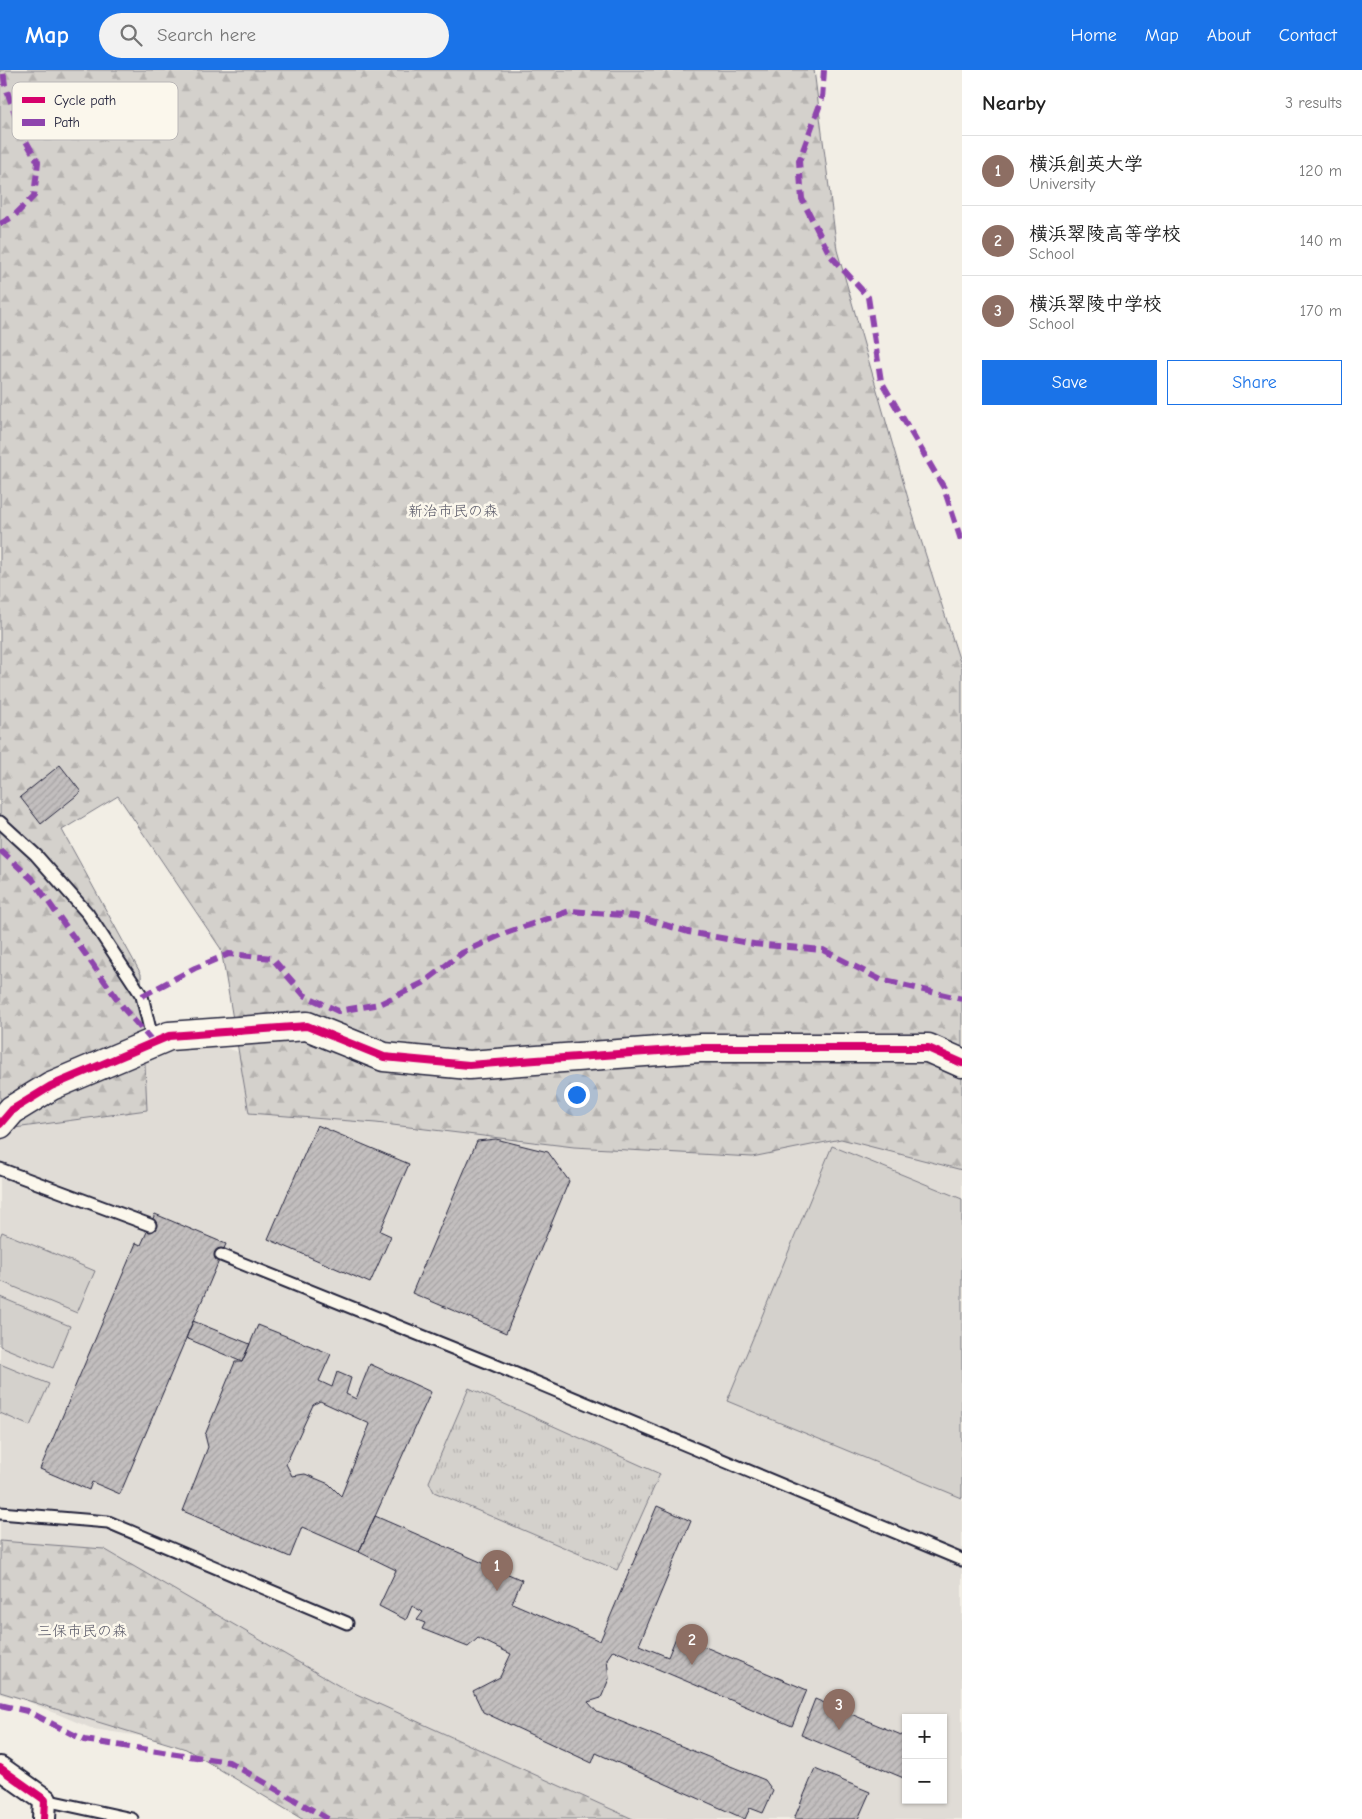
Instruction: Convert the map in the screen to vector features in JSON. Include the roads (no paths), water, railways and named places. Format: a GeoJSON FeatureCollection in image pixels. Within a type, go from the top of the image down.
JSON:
{"type":"FeatureCollection","features":[{"type":"Feature","properties":{"kind":"street"},"geometry":{"type":"LineString","coordinates":[[0,1124],[12,1110],[51,1086],[170,1036],[307,1026],[384,1057],[470,1065],[700,1048],[928,1048],[962,1064]]}},
{"type":"Feature","properties":{"kind":"street"},"geometry":{"type":"LineString","coordinates":[[0,1768],[45,1810]]}},
{"type":"Feature","properties":{"kind":"lane"},"geometry":{"type":"LineString","coordinates":[[0,822],[36,856],[88,914],[142,996],[154,1043]]}},
{"type":"Feature","properties":{"kind":"lane"},"geometry":{"type":"LineString","coordinates":[[0,1169],[150,1225]]}},
{"type":"Feature","properties":{"kind":"lane"},"geometry":{"type":"LineString","coordinates":[[221,1255],[502,1367],[962,1560]]}},
{"type":"Feature","properties":{"kind":"lane"},"geometry":{"type":"LineString","coordinates":[[0,1513],[108,1522],[347,1623]]}},
{"type":"Feature","properties":{"kind":"lane"},"geometry":{"type":"LineString","coordinates":[[45,1810],[132,1819]]}},
{"type":"Feature","properties":{"kind":"place","name":"横浜創英大学"},"geometry":{"type":"Point","coordinates":[497,1591]}},
{"type":"Feature","properties":{"kind":"place","name":"横浜翠陵高等学校"},"geometry":{"type":"Point","coordinates":[692,1665]}},
{"type":"Feature","properties":{"kind":"place","name":"横浜翠陵中学校"},"geometry":{"type":"Point","coordinates":[839,1730]}},
{"type":"Feature","properties":{"kind":"park label","name":"新治市民の森"},"geometry":{"type":"Point","coordinates":[453,511]}},
{"type":"Feature","properties":{"kind":"park label","name":"三保市民の森"},"geometry":{"type":"Point","coordinates":[82,1631]}}]}
